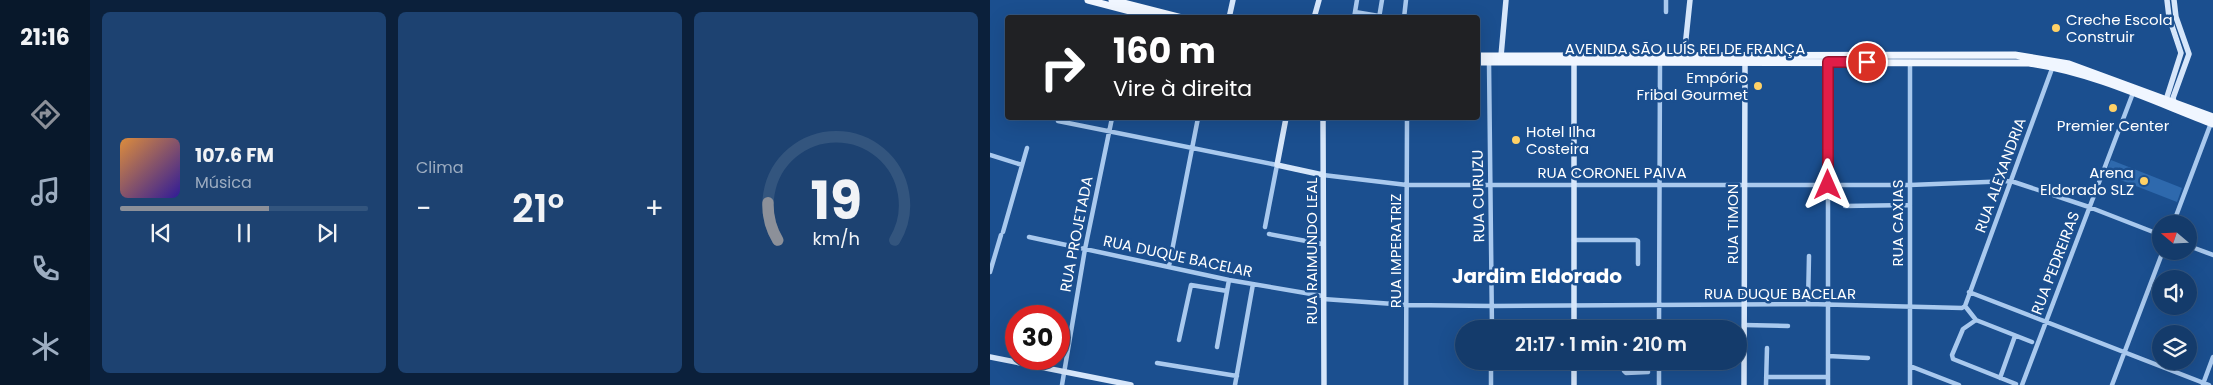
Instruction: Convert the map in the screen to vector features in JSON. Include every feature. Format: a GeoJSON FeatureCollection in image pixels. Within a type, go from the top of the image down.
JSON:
{"type":"FeatureCollection","features":[{"type":"Feature","properties":{"kind":"main road"},"geometry":{"type":"LineString","coordinates":[[1088,0],[1130,14]]}},
{"type":"Feature","properties":{"kind":"main road"},"geometry":{"type":"LineString","coordinates":[[1112,0],[1170,15]]}},
{"type":"Feature","properties":{"kind":"main road","name":"AVENIDA SÃO LUÍS REI DE FRANÇA"},"geometry":{"type":"LineString","coordinates":[[1480,56],[1660,62],[1685,59],[1745,62],[2007,62],[2053,66],[2082,74],[2133,93],[2165,102],[2174,102],[2212,121]]}},
{"type":"Feature","properties":{"kind":"main road","name":"AVENIDA SÃO LUÍS REI DE FRANÇA"},"geometry":{"type":"LineString","coordinates":[[1480,62],[2024,56],[2069,64],[2212,121]]}},
{"type":"Feature","properties":{"kind":"street"},"geometry":{"type":"LineString","coordinates":[[1230,15],[1233,0]]}},
{"type":"Feature","properties":{"kind":"street"},"geometry":{"type":"LineString","coordinates":[[1315,15],[1319,0]]}},
{"type":"Feature","properties":{"kind":"street"},"geometry":{"type":"LineString","coordinates":[[1354,15],[1357,0]]}},
{"type":"Feature","properties":{"kind":"street"},"geometry":{"type":"LineString","coordinates":[[1379,15],[1382,0]]}},
{"type":"Feature","properties":{"kind":"street"},"geometry":{"type":"LineString","coordinates":[[1404,15],[1406,0]]}},
{"type":"Feature","properties":{"kind":"street"},"geometry":{"type":"LineString","coordinates":[[1501,56],[1506,0]]}},
{"type":"Feature","properties":{"kind":"street"},"geometry":{"type":"LineString","coordinates":[[1666,0],[1666,12]]}},
{"type":"Feature","properties":{"kind":"street"},"geometry":{"type":"LineString","coordinates":[[1685,59],[1690,0]]}},
{"type":"Feature","properties":{"kind":"street"},"geometry":{"type":"LineString","coordinates":[[2165,102],[2181,51],[2169,17],[2167,0]]}},
{"type":"Feature","properties":{"kind":"street"},"geometry":{"type":"LineString","coordinates":[[2174,0],[2175,13],[2188,56],[2173,98],[2174,102]]}},
{"type":"Feature","properties":{"kind":"street"},"geometry":{"type":"LineString","coordinates":[[1355,12],[1369,15]]}},
{"type":"Feature","properties":{"kind":"street"},"geometry":{"type":"LineString","coordinates":[[2177,39],[2183,37]]}},
{"type":"Feature","properties":{"kind":"street"},"geometry":{"type":"LineString","coordinates":[[1572,60],[1574,320]]}},
{"type":"Feature","properties":{"kind":"street","name":"RUA CURUZU"},"geometry":{"type":"LineString","coordinates":[[1489,62],[1492,320]]}},
{"type":"Feature","properties":{"kind":"street"},"geometry":{"type":"LineString","coordinates":[[1659,320],[1660,62]]}},
{"type":"Feature","properties":{"kind":"street","name":"RUA TIMON"},"geometry":{"type":"LineString","coordinates":[[1744,320],[1745,62]]}},
{"type":"Feature","properties":{"kind":"street"},"geometry":{"type":"LineString","coordinates":[[1828,62],[1828,385]]}},
{"type":"Feature","properties":{"kind":"street","name":"RUA CAXIAS"},"geometry":{"type":"LineString","coordinates":[[1910,62],[1912,118],[1910,385]]}},
{"type":"Feature","properties":{"kind":"street","name":"RUA ALEXANDRIA"},"geometry":{"type":"LineString","coordinates":[[1970,292],[2053,66]]}},
{"type":"Feature","properties":{"kind":"street","name":"RUA PEDREIRAS"},"geometry":{"type":"LineString","coordinates":[[2022,385],[2089,207],[2116,144],[2133,93]]}},
{"type":"Feature","properties":{"kind":"street","name":"RUA PROJETADA"},"geometry":{"type":"LineString","coordinates":[[1062,385],[1085,249],[1112,120]]}},
{"type":"Feature","properties":{"kind":"street"},"geometry":{"type":"LineString","coordinates":[[1169,266],[1198,120]]}},
{"type":"Feature","properties":{"kind":"street"},"geometry":{"type":"LineString","coordinates":[[1265,226],[1286,120]]}},
{"type":"Feature","properties":{"kind":"street","name":"RUA RAIMUNDO LEAL"},"geometry":{"type":"LineString","coordinates":[[1323,120],[1324,385]]}},
{"type":"Feature","properties":{"kind":"street","name":"RUA IMPERATRIZ"},"geometry":{"type":"LineString","coordinates":[[1406,385],[1408,304],[1407,120]]}},
{"type":"Feature","properties":{"kind":"street","name":"RUA CORONEL PAIVA"},"geometry":{"type":"LineString","coordinates":[[1058,121],[1192,149],[1277,164],[1323,175],[1408,185],[1910,185],[2011,180],[2089,207],[2152,232]]}},
{"type":"Feature","properties":{"kind":"street"},"geometry":{"type":"LineString","coordinates":[[2179,215],[2212,121]]}},
{"type":"Feature","properties":{"kind":"street"},"geometry":{"type":"LineString","coordinates":[[990,272],[1027,148]]}},
{"type":"Feature","properties":{"kind":"street"},"geometry":{"type":"LineString","coordinates":[[990,155],[1022,165]]}},
{"type":"Feature","properties":{"kind":"street"},"geometry":{"type":"LineString","coordinates":[[1845,206],[1910,205]]}},
{"type":"Feature","properties":{"kind":"street"},"geometry":{"type":"LineString","coordinates":[[1269,234],[1322,244]]}},
{"type":"Feature","properties":{"kind":"street","name":"RUA DUQUE BACELAR"},"geometry":{"type":"LineString","coordinates":[[1029,237],[1323,298],[1408,304],[1492,306],[1574,307],[1744,304],[1827,304],[1960,308],[1965,306]]}},
{"type":"Feature","properties":{"kind":"street"},"geometry":{"type":"LineString","coordinates":[[1574,240],[1636,240],[1638,241],[1638,264]]}},
{"type":"Feature","properties":{"kind":"street"},"geometry":{"type":"LineString","coordinates":[[2198,249],[2213,255]]}},
{"type":"Feature","properties":{"kind":"street"},"geometry":{"type":"LineString","coordinates":[[990,251],[996,253]]}},
{"type":"Feature","properties":{"kind":"street"},"geometry":{"type":"LineString","coordinates":[[1808,304],[1809,256]]}},
{"type":"Feature","properties":{"kind":"street"},"geometry":{"type":"LineString","coordinates":[[2112,385],[2159,260]]}},
{"type":"Feature","properties":{"kind":"street"},"geometry":{"type":"LineString","coordinates":[[1217,347],[1229,280]]}},
{"type":"Feature","properties":{"kind":"street"},"geometry":{"type":"LineString","coordinates":[[1235,385],[1253,284]]}},
{"type":"Feature","properties":{"kind":"street"},"geometry":{"type":"LineString","coordinates":[[1179,340],[1190,286],[1227,291]]}},
{"type":"Feature","properties":{"kind":"street"},"geometry":{"type":"LineString","coordinates":[[2032,342],[1976,320],[1965,306],[1970,292],[2209,385]]}},
{"type":"Feature","properties":{"kind":"street"},"geometry":{"type":"LineString","coordinates":[[1976,320],[1963,329],[1952,358],[2016,384]]}},
{"type":"Feature","properties":{"kind":"street"},"geometry":{"type":"LineString","coordinates":[[1747,325],[1788,326]]}},
{"type":"Feature","properties":{"kind":"street"},"geometry":{"type":"LineString","coordinates":[[2000,378],[2015,336]]}},
{"type":"Feature","properties":{"kind":"street"},"geometry":{"type":"LineString","coordinates":[[1766,385],[1767,348]]}},
{"type":"Feature","properties":{"kind":"street"},"geometry":{"type":"LineString","coordinates":[[1828,356],[1868,358]]}},
{"type":"Feature","properties":{"kind":"street"},"geometry":{"type":"LineString","coordinates":[[990,357],[1131,385]]}},
{"type":"Feature","properties":{"kind":"street"},"geometry":{"type":"LineString","coordinates":[[2203,384],[2213,357]]}},
{"type":"Feature","properties":{"kind":"street"},"geometry":{"type":"LineString","coordinates":[[1157,363],[1237,376]]}},
{"type":"Feature","properties":{"kind":"street"},"geometry":{"type":"LineString","coordinates":[[1627,363],[1646,364],[1648,366],[1648,372],[1645,374],[1626,373],[1624,371],[1624,366],[1627,363]]}},
{"type":"Feature","properties":{"kind":"street"},"geometry":{"type":"LineString","coordinates":[[1910,366],[1959,385]]}},
{"type":"Feature","properties":{"kind":"street"},"geometry":{"type":"LineString","coordinates":[[1491,370],[1491,385]]}},
{"type":"Feature","properties":{"kind":"street"},"geometry":{"type":"LineString","coordinates":[[1574,370],[1574,385]]}},
{"type":"Feature","properties":{"kind":"street"},"geometry":{"type":"LineString","coordinates":[[1658,370],[1659,385]]}},
{"type":"Feature","properties":{"kind":"street","name":"RUA TIMON"},"geometry":{"type":"LineString","coordinates":[[1744,370],[1744,385]]}},
{"type":"Feature","properties":{"kind":"street"},"geometry":{"type":"LineString","coordinates":[[1766,377],[1828,377]]}},
{"type":"Feature","properties":{"kind":"shaded area","name":"Arena Eldorado SLZ"},"geometry":{"type":"Polygon","coordinates":[[[2111,160],[2182,188],[2177,202],[2105,174],[2111,160]]]}},
{"type":"Feature","properties":{"kind":"place","name":"Creche Escola Construir"},"geometry":{"type":"Point","coordinates":[2056,28]}},
{"type":"Feature","properties":{"kind":"place","name":"Empório Fribal Gourmet"},"geometry":{"type":"Point","coordinates":[1758,86]}},
{"type":"Feature","properties":{"kind":"place","name":"Premier Center"},"geometry":{"type":"Point","coordinates":[2113,108]}},
{"type":"Feature","properties":{"kind":"place","name":"Hotel Ilha Costeira"},"geometry":{"type":"Point","coordinates":[1516,140]}},
{"type":"Feature","properties":{"kind":"place","name":"Arena Eldorado SLZ"},"geometry":{"type":"Point","coordinates":[2144,181]}},
{"type":"Feature","properties":{"kind":"district","name":"Jardim Eldorado"},"geometry":{"type":"Point","coordinates":[1537,276]}},
{"type":"Feature","properties":{"kind":"route"},"geometry":{"type":"LineString","coordinates":[[1828,185],[1828,62],[1867,62]]}}]}
